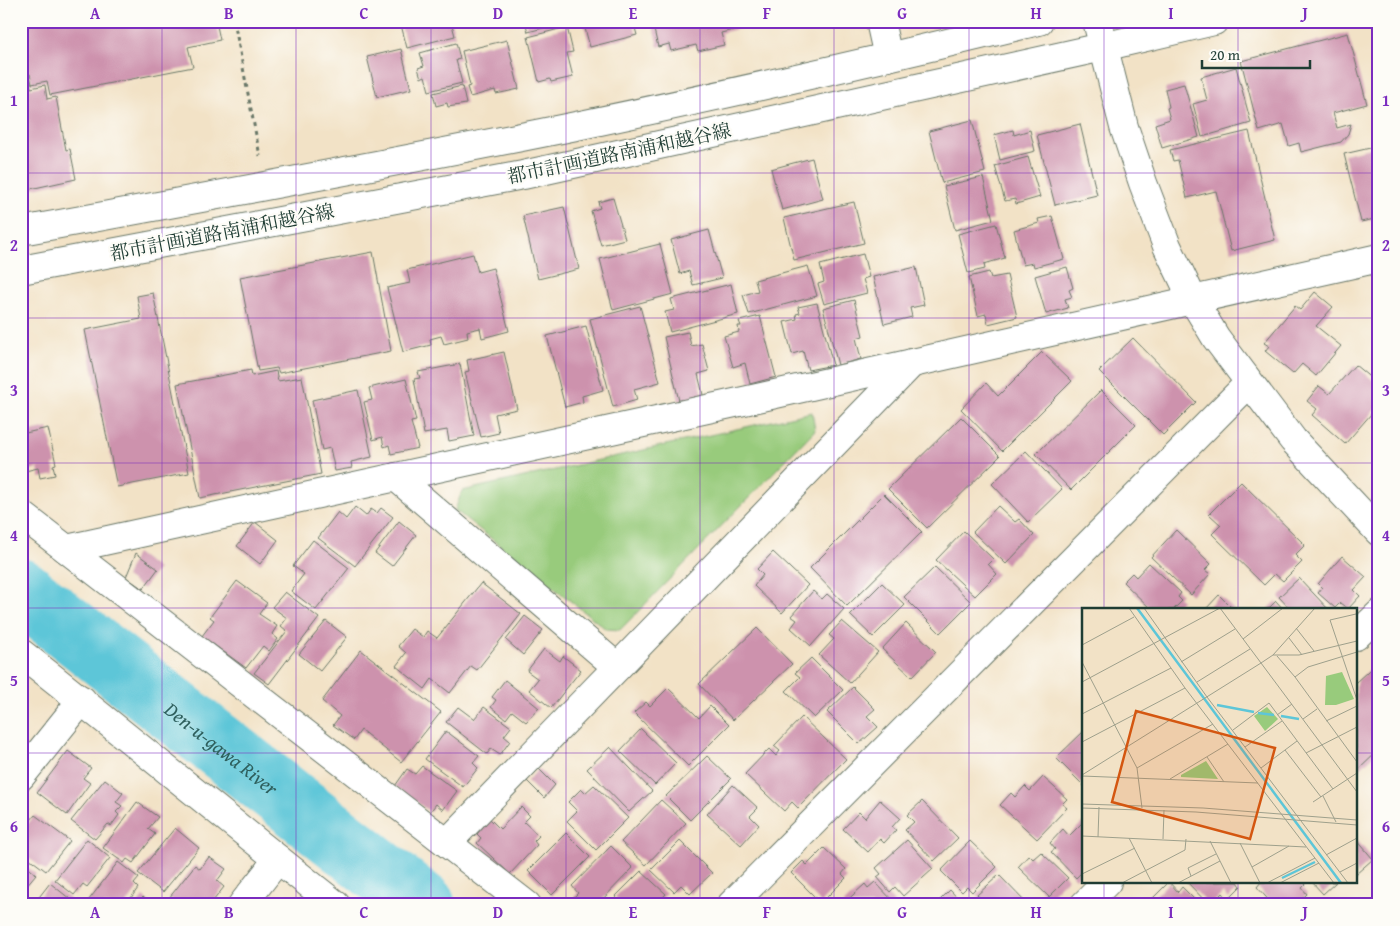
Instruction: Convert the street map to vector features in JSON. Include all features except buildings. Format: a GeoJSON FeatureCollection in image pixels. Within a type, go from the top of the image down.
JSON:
{"type":"FeatureCollection","features":[{"type":"Feature","properties":{"kind":"street"},"geometry":{"type":"LineString","coordinates":[[880,21],[888,57]]}},
{"type":"Feature","properties":{"kind":"street","name":"都市計画道路南浦和越谷線"},"geometry":{"type":"LineString","coordinates":[[21,231],[583,124],[888,57],[1040,21]]}},
{"type":"Feature","properties":{"kind":"street"},"geometry":{"type":"LineString","coordinates":[[1097,21],[1124,127],[1143,184],[1167,246],[1193,300],[1216,338],[1293,440],[1379,532]]}},
{"type":"Feature","properties":{"kind":"street","name":"都市計画道路南浦和越谷線"},"geometry":{"type":"LineString","coordinates":[[21,270],[524,175],[1214,21]]}},
{"type":"Feature","properties":{"kind":"street"},"geometry":{"type":"LineString","coordinates":[[67,549],[1379,258]]}},
{"type":"Feature","properties":{"kind":"street"},"geometry":{"type":"LineString","coordinates":[[447,843],[912,363]]}},
{"type":"Feature","properties":{"kind":"street"},"geometry":{"type":"LineString","coordinates":[[731,905],[1249,383]]}},
{"type":"Feature","properties":{"kind":"street"},"geometry":{"type":"LineString","coordinates":[[396,477],[617,668]]}},
{"type":"Feature","properties":{"kind":"street"},"geometry":{"type":"LineString","coordinates":[[21,514],[527,905]]}},
{"type":"Feature","properties":{"kind":"street"},"geometry":{"type":"LineString","coordinates":[[1358,634],[1379,614]]}},
{"type":"Feature","properties":{"kind":"street"},"geometry":{"type":"LineString","coordinates":[[21,653],[336,905]]}},
{"type":"Feature","properties":{"kind":"street"},"geometry":{"type":"LineString","coordinates":[[21,776],[82,700]]}},
{"type":"Feature","properties":{"kind":"street"},"geometry":{"type":"LineString","coordinates":[[242,905],[278,860]]}},
{"type":"Feature","properties":{"kind":"street"},"geometry":{"type":"LineString","coordinates":[[1084,905],[1105,884]]}},
{"type":"Feature","properties":{"kind":"path"},"geometry":{"type":"LineString","coordinates":[[234,21],[265,186]]}},
{"type":"Feature","properties":{"kind":"green space"},"geometry":{"type":"Polygon","coordinates":[[[812,412],[815,430],[620,630],[606,629],[455,510],[462,491],[812,412]]]}},
{"type":"Feature","properties":{"kind":"waterway","name":"Den-u-gawa River"},"geometry":{"type":"LineString","coordinates":[[21,591],[423,905]]}}]}
